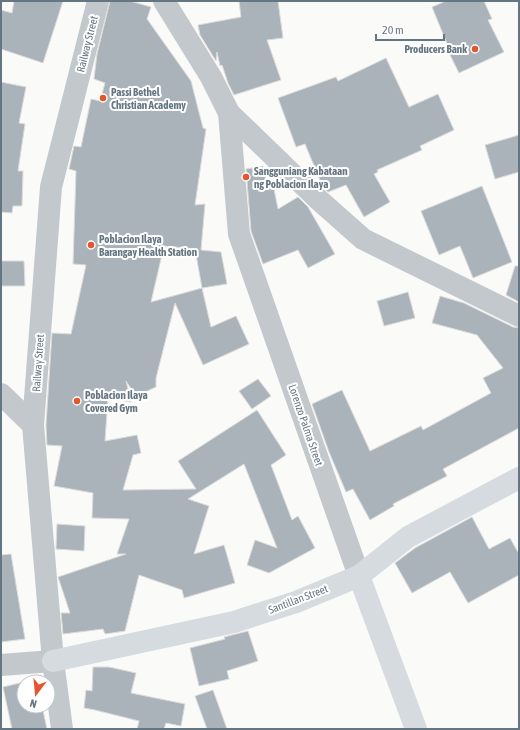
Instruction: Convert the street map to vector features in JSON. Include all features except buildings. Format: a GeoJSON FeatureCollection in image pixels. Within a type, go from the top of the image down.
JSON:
{"type":"FeatureCollection","features":[{"type":"Feature","properties":{"kind":"main road","name":"Santillan Street"},"geometry":{"type":"LineString","coordinates":[[53,661],[234,622],[296,602],[359,576],[408,537],[519,478]]}},
{"type":"Feature","properties":{"kind":"main road","name":"Lorenzo Palma Street"},"geometry":{"type":"LineString","coordinates":[[359,576],[416,729]]}},
{"type":"Feature","properties":{"kind":"street","name":"Railway Street"},"geometry":{"type":"LineString","coordinates":[[62,729],[53,661],[33,425],[51,187],[98,1]]}},
{"type":"Feature","properties":{"kind":"street"},"geometry":{"type":"LineString","coordinates":[[164,1],[211,77],[229,113],[319,200],[363,239],[519,316]]}},
{"type":"Feature","properties":{"kind":"street","name":"Lorenzo Palma Street"},"geometry":{"type":"LineString","coordinates":[[229,113],[239,234],[359,576]]}},
{"type":"Feature","properties":{"kind":"street"},"geometry":{"type":"LineString","coordinates":[[1,394],[33,425]]}},
{"type":"Feature","properties":{"kind":"street"},"geometry":{"type":"LineString","coordinates":[[1,665],[53,661]]}},
{"type":"Feature","properties":{"kind":"place","name":"Producers Bank"},"geometry":{"type":"Point","coordinates":[475,49]}},
{"type":"Feature","properties":{"kind":"place","name":"Passi Bethel Christian Academy"},"geometry":{"type":"Point","coordinates":[103,98]}},
{"type":"Feature","properties":{"kind":"place","name":"Sangguniang Kabataan ng Poblacion Ilaya"},"geometry":{"type":"Point","coordinates":[246,177]}},
{"type":"Feature","properties":{"kind":"place","name":"Poblacion Ilaya Barangay Health Station"},"geometry":{"type":"Point","coordinates":[91,245]}},
{"type":"Feature","properties":{"kind":"place","name":"Poblacion Ilaya Covered Gym"},"geometry":{"type":"Point","coordinates":[77,401]}}]}
